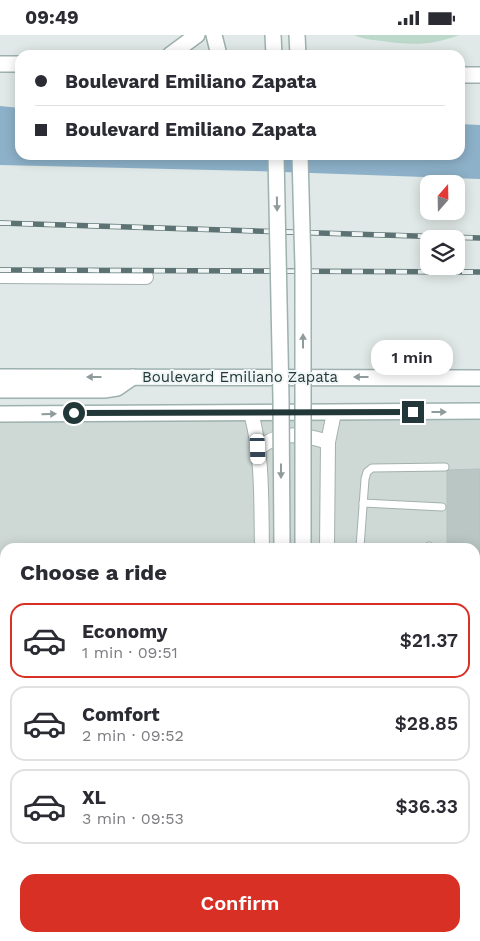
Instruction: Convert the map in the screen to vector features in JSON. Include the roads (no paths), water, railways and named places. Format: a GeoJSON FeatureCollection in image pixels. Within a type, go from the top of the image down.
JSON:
{"type":"FeatureCollection","features":[{"type":"Feature","properties":{"kind":"main road"},"geometry":{"type":"LineString","coordinates":[[177,50],[197,35]]}},
{"type":"Feature","properties":{"kind":"main road"},"geometry":{"type":"LineString","coordinates":[[214,35],[218,50]]}},
{"type":"Feature","properties":{"kind":"main road"},"geometry":{"type":"LineString","coordinates":[[273,35],[274,50]]}},
{"type":"Feature","properties":{"kind":"main road"},"geometry":{"type":"LineString","coordinates":[[297,35],[298,50]]}},
{"type":"Feature","properties":{"kind":"main road"},"geometry":{"type":"LineString","coordinates":[[0,64],[15,64]]}},
{"type":"Feature","properties":{"kind":"main road"},"geometry":{"type":"LineString","coordinates":[[465,75],[480,75]]}},
{"type":"Feature","properties":{"kind":"main road"},"geometry":{"type":"LineString","coordinates":[[276,160],[282,543]]}},
{"type":"Feature","properties":{"kind":"main road"},"geometry":{"type":"LineString","coordinates":[[300,160],[303,267],[303,543]]}},
{"type":"Feature","properties":{"kind":"main road","name":"Boulevard Emiliano Zapata"},"geometry":{"type":"LineString","coordinates":[[0,377],[480,378]]}},
{"type":"Feature","properties":{"kind":"main road"},"geometry":{"type":"LineString","coordinates":[[0,390],[104,390],[117,387],[133,377]]}},
{"type":"Feature","properties":{"kind":"main road"},"geometry":{"type":"LineString","coordinates":[[0,414],[480,411]]}},
{"type":"Feature","properties":{"kind":"street"},"geometry":{"type":"LineString","coordinates":[[0,276],[146,277]]}},
{"type":"Feature","properties":{"kind":"street"},"geometry":{"type":"LineString","coordinates":[[251,413],[256,430],[258,449],[262,543]]}},
{"type":"Feature","properties":{"kind":"street"},"geometry":{"type":"LineString","coordinates":[[327,543],[328,442],[334,413]]}},
{"type":"Feature","properties":{"kind":"street"},"geometry":{"type":"LineString","coordinates":[[258,449],[266,442],[278,437],[303,436],[328,442]]}},
{"type":"Feature","properties":{"kind":"lane"},"geometry":{"type":"LineString","coordinates":[[360,543],[367,472],[372,468],[445,467]]}},
{"type":"Feature","properties":{"kind":"lane"},"geometry":{"type":"LineString","coordinates":[[363,503],[442,507]]}},
{"type":"Feature","properties":{"kind":"water"},"geometry":{"type":"Polygon","coordinates":[[[0,106],[15,108],[15,160],[465,160],[465,124],[480,125],[480,179],[465,178],[465,175],[420,175],[420,177],[0,165],[0,106]]]}},
{"type":"Feature","properties":{"kind":"railway"},"geometry":{"type":"LineString","coordinates":[[0,223],[480,238]]}},
{"type":"Feature","properties":{"kind":"railway"},"geometry":{"type":"LineString","coordinates":[[0,270],[480,272]]}}]}
